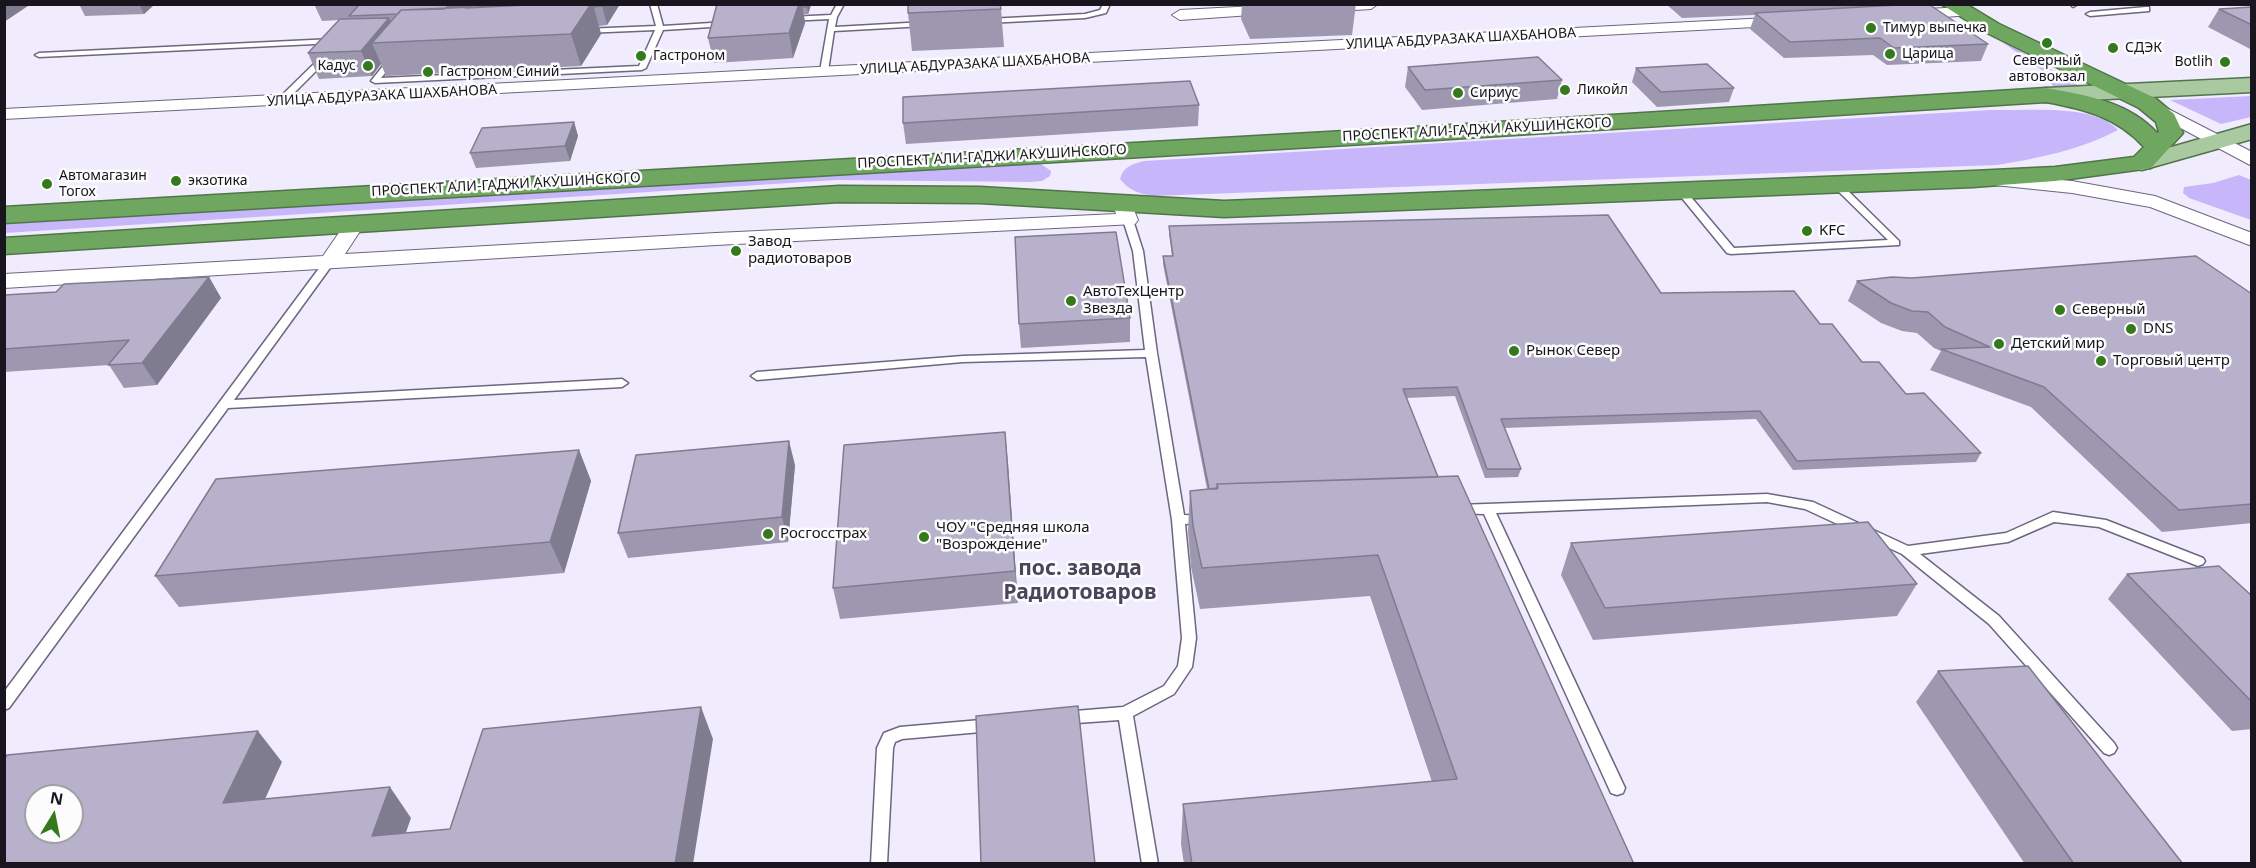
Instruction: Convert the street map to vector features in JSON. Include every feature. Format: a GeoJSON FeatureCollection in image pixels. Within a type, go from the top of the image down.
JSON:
{"type":"FeatureCollection","features":[{"type":"Feature","properties":{"kind":"highway"},"geometry":{"type":"LineString","coordinates":[[1954,10],[2015,76]]}},
{"type":"Feature","properties":{"kind":"highway"},"geometry":{"type":"LineString","coordinates":[[1954,10],[2123,91],[2163,114],[2171,124],[2171,133],[2149,154]]}},
{"type":"Feature","properties":{"kind":"highway","name":"ПРОСПЕКТ АЛИ-ГАДЖИ АКУШИНСКОГО"},"geometry":{"type":"LineString","coordinates":[[4,214],[1434,133],[1978,98],[2015,76],[2046,95],[2077,100],[2118,113],[2142,128],[2149,154],[2055,174],[1682,192],[1126,212],[980,195],[839,194],[4,246]]}},
{"type":"Feature","properties":{"kind":"highway"},"geometry":{"type":"LineString","coordinates":[[1126,212],[1104,190],[1098,176],[1099,170],[1105,161],[1121,152],[1146,148]]}},
{"type":"Feature","properties":{"kind":"highway"},"geometry":{"type":"LineString","coordinates":[[980,195],[1046,192],[1065,187],[1070,182],[1071,174],[1067,168],[1056,163],[1044,160],[993,157]]}},
{"type":"Feature","properties":{"kind":"main road"},"geometry":{"type":"LineString","coordinates":[[2046,95],[2252,85]]}},
{"type":"Feature","properties":{"kind":"main road","name":"ПРОСПЕКТ АЛИ-ГАДЖИ АКУШИНСКОГО"},"geometry":{"type":"LineString","coordinates":[[2149,154],[2217,141],[2252,131]]}},
{"type":"Feature","properties":{"kind":"street"},"geometry":{"type":"LineString","coordinates":[[1199,53],[1178,10],[1298,9],[1371,4]]}},
{"type":"Feature","properties":{"kind":"street"},"geometry":{"type":"LineString","coordinates":[[1931,4],[1954,10]]}},
{"type":"Feature","properties":{"kind":"street"},"geometry":{"type":"LineString","coordinates":[[1887,16],[1954,10]]}},
{"type":"Feature","properties":{"kind":"street","name":"УЛИЦА АБДУРАЗАКА ШАХБАНОВА"},"geometry":{"type":"LineString","coordinates":[[4,114],[281,101],[639,75],[824,71],[1804,21]]}},
{"type":"Feature","properties":{"kind":"street"},"geometry":{"type":"LineString","coordinates":[[2147,103],[2252,160]]}},
{"type":"Feature","properties":{"kind":"street"},"geometry":{"type":"LineString","coordinates":[[1973,179],[2072,187],[2155,202],[2252,240]]}},
{"type":"Feature","properties":{"kind":"street"},"geometry":{"type":"LineString","coordinates":[[4,281],[1126,212]]}},
{"type":"Feature","properties":{"kind":"street"},"geometry":{"type":"LineString","coordinates":[[330,261],[354,225]]}},
{"type":"Feature","properties":{"kind":"lane"},"geometry":{"type":"LineString","coordinates":[[396,55],[375,81],[639,75],[660,28],[653,4]]}},
{"type":"Feature","properties":{"kind":"lane"},"geometry":{"type":"LineString","coordinates":[[824,71],[833,17],[841,4]]}},
{"type":"Feature","properties":{"kind":"lane"},"geometry":{"type":"LineString","coordinates":[[981,21],[1085,16],[1103,11],[1107,4]]}},
{"type":"Feature","properties":{"kind":"lane"},"geometry":{"type":"LineString","coordinates":[[2076,6],[2135,4],[2154,13],[2098,18]]}},
{"type":"Feature","properties":{"kind":"lane"},"geometry":{"type":"LineString","coordinates":[[2090,14],[2146,9]]}},
{"type":"Feature","properties":{"kind":"lane"},"geometry":{"type":"LineString","coordinates":[[774,20],[833,17]]}},
{"type":"Feature","properties":{"kind":"lane"},"geometry":{"type":"LineString","coordinates":[[577,31],[740,23]]}},
{"type":"Feature","properties":{"kind":"lane"},"geometry":{"type":"LineString","coordinates":[[831,29],[935,24]]}},
{"type":"Feature","properties":{"kind":"lane"},"geometry":{"type":"LineString","coordinates":[[39,55],[343,40],[281,101]]}},
{"type":"Feature","properties":{"kind":"lane"},"geometry":{"type":"LineString","coordinates":[[1682,192],[1731,251],[1896,243],[1836,184]]}},
{"type":"Feature","properties":{"kind":"lane"},"geometry":{"type":"LineString","coordinates":[[1042,720],[1125,713],[1169,690],[1185,668],[1189,638],[1178,520],[1151,353],[1138,251],[1126,212]]}},
{"type":"Feature","properties":{"kind":"lane"},"geometry":{"type":"LineString","coordinates":[[4,704],[330,261]]}},
{"type":"Feature","properties":{"kind":"lane"},"geometry":{"type":"LineString","coordinates":[[757,376],[963,359],[1151,353]]}},
{"type":"Feature","properties":{"kind":"lane"},"geometry":{"type":"LineString","coordinates":[[225,404],[622,383]]}},
{"type":"Feature","properties":{"kind":"lane"},"geometry":{"type":"LineString","coordinates":[[1441,511],[1767,498],[1808,505],[1907,551],[1994,620],[2109,748]]}},
{"type":"Feature","properties":{"kind":"lane"},"geometry":{"type":"LineString","coordinates":[[1488,509],[1617,788]]}},
{"type":"Feature","properties":{"kind":"lane"},"geometry":{"type":"LineString","coordinates":[[1907,551],[2008,537],[2053,517],[2101,523],[2198,561]]}},
{"type":"Feature","properties":{"kind":"lane"},"geometry":{"type":"LineString","coordinates":[[1178,520],[1214,519]]}},
{"type":"Feature","properties":{"kind":"lane"},"geometry":{"type":"LineString","coordinates":[[1125,713],[1150,864]]}},
{"type":"Feature","properties":{"kind":"lane"},"geometry":{"type":"LineString","coordinates":[[879,864],[885,748],[890,738],[900,733],[1007,723]]}},
{"type":"Feature","properties":{"kind":"shaded area"},"geometry":{"type":"Polygon","coordinates":[[[1991,34],[2088,91],[2055,89],[2043,71],[1991,34]]]}},
{"type":"Feature","properties":{"kind":"shaded area"},"geometry":{"type":"Polygon","coordinates":[[[2251,96],[2251,117],[2221,124],[2170,100],[2251,96]]]}},
{"type":"Feature","properties":{"kind":"shaded area"},"geometry":{"type":"Polygon","coordinates":[[[1991,110],[2077,112],[2107,121],[2118,130],[2074,148],[1997,165],[1152,196],[1131,189],[1120,179],[1129,167],[1144,161],[1991,110]]]}},
{"type":"Feature","properties":{"kind":"shaded area"},"geometry":{"type":"Polygon","coordinates":[[[1019,163],[1041,164],[1051,171],[1050,176],[1042,181],[1029,182],[836,180],[5,233],[5,224],[1019,163]]]}},
{"type":"Feature","properties":{"kind":"shaded area"},"geometry":{"type":"Polygon","coordinates":[[[2239,175],[2251,180],[2251,220],[2189,198],[2183,193],[2184,187],[2213,183],[2239,175]]]}},
{"type":"Feature","properties":{"kind":"building"},"geometry":{"type":"Polygon","coordinates":[[[360,4],[451,4],[444,9],[401,10],[398,14],[349,16],[360,4]]]}},
{"type":"Feature","properties":{"kind":"building"},"geometry":{"type":"Polygon","coordinates":[[[473,4],[547,4],[466,8],[473,4]]]}},
{"type":"Feature","properties":{"kind":"building"},"geometry":{"type":"Polygon","coordinates":[[[591,4],[571,34],[372,43],[401,10],[591,4]]]}},
{"type":"Feature","properties":{"kind":"building"},"geometry":{"type":"Polygon","coordinates":[[[593,4],[603,4],[593,7],[593,4]]]}},
{"type":"Feature","properties":{"kind":"building"},"geometry":{"type":"Polygon","coordinates":[[[717,4],[799,4],[789,33],[708,38],[717,4]]]}},
{"type":"Feature","properties":{"kind":"building"},"geometry":{"type":"Polygon","coordinates":[[[908,4],[1000,4],[1001,9],[908,13],[908,4]]]}},
{"type":"Feature","properties":{"kind":"building"},"geometry":{"type":"Polygon","coordinates":[[[1930,5],[1988,44],[1894,48],[1880,38],[1790,42],[1755,13],[1930,5]]]}},
{"type":"Feature","properties":{"kind":"building"},"geometry":{"type":"Polygon","coordinates":[[[2252,7],[2252,25],[2219,9],[2252,7]]]}},
{"type":"Feature","properties":{"kind":"building"},"geometry":{"type":"Polygon","coordinates":[[[389,18],[361,51],[308,53],[340,19],[389,18]]]}},
{"type":"Feature","properties":{"kind":"building"},"geometry":{"type":"Polygon","coordinates":[[[1538,57],[1562,80],[1425,90],[1408,67],[1538,57]]]}},
{"type":"Feature","properties":{"kind":"building"},"geometry":{"type":"Polygon","coordinates":[[[1707,64],[1734,88],[1661,92],[1636,68],[1707,64]]]}},
{"type":"Feature","properties":{"kind":"building"},"geometry":{"type":"Polygon","coordinates":[[[1190,81],[1199,105],[903,123],[903,97],[1190,81]]]}},
{"type":"Feature","properties":{"kind":"building"},"geometry":{"type":"Polygon","coordinates":[[[574,122],[565,146],[470,153],[482,128],[574,122]]]}},
{"type":"Feature","properties":{"kind":"building","name":"Рынок Север"},"geometry":{"type":"Polygon","coordinates":[[[1608,215],[1661,293],[1794,291],[1820,324],[1832,324],[1862,362],[1879,362],[1906,394],[1924,393],[1981,453],[1797,461],[1760,411],[1501,419],[1521,469],[1487,469],[1457,387],[1403,389],[1438,477],[1217,484],[1217,489],[1209,489],[1163,256],[1173,256],[1169,226],[1608,215]]]}},
{"type":"Feature","properties":{"kind":"building","name":"АвтоТехЦентр Звезда"},"geometry":{"type":"Polygon","coordinates":[[[1116,232],[1130,318],[1019,324],[1015,237],[1116,232]]]}},
{"type":"Feature","properties":{"kind":"building","name":"Торговый центр"},"geometry":{"type":"Polygon","coordinates":[[[2196,256],[2252,294],[2252,504],[2179,510],[2044,387],[1941,349],[1990,347],[1945,327],[1928,312],[1912,311],[1891,303],[1857,281],[1892,277],[1912,278],[2196,256]]]}},
{"type":"Feature","properties":{"kind":"building"},"geometry":{"type":"Polygon","coordinates":[[[209,277],[142,363],[108,365],[129,340],[4,349],[4,295],[56,292],[64,284],[209,277]]]}},
{"type":"Feature","properties":{"kind":"building"},"geometry":{"type":"Polygon","coordinates":[[[1005,432],[1015,571],[833,588],[844,445],[1005,432]]]}},
{"type":"Feature","properties":{"kind":"building"},"geometry":{"type":"Polygon","coordinates":[[[789,441],[782,517],[618,533],[636,455],[789,441]]]}},
{"type":"Feature","properties":{"kind":"building"},"geometry":{"type":"Polygon","coordinates":[[[579,450],[550,542],[155,576],[216,479],[579,450]]]}},
{"type":"Feature","properties":{"kind":"building"},"geometry":{"type":"Polygon","coordinates":[[[1458,476],[1634,864],[1192,864],[1183,804],[1457,779],[1378,555],[1202,568],[1193,526],[1190,491],[1218,488],[1217,484],[1458,476]]]}},
{"type":"Feature","properties":{"kind":"building"},"geometry":{"type":"Polygon","coordinates":[[[1868,522],[1917,584],[1605,608],[1571,543],[1868,522]]]}},
{"type":"Feature","properties":{"kind":"building"},"geometry":{"type":"Polygon","coordinates":[[[2219,566],[2252,596],[2252,702],[2127,574],[2219,566]]]}},
{"type":"Feature","properties":{"kind":"building"},"geometry":{"type":"Polygon","coordinates":[[[2028,666],[2183,864],[2074,864],[1938,671],[2028,666]]]}},
{"type":"Feature","properties":{"kind":"building"},"geometry":{"type":"Polygon","coordinates":[[[1078,706],[1095,864],[981,864],[976,716],[1078,706]]]}},
{"type":"Feature","properties":{"kind":"building"},"geometry":{"type":"Polygon","coordinates":[[[701,707],[675,864],[4,864],[4,760],[7,755],[258,731],[223,803],[390,787],[372,836],[450,829],[483,729],[701,707]]]}},
{"type":"Feature","properties":{"kind":"place","name":"Тимур выпечка"},"geometry":{"type":"Point","coordinates":[1871,28]}},
{"type":"Feature","properties":{"kind":"place","name":"Северный автовокзал"},"geometry":{"type":"Point","coordinates":[2047,43]}},
{"type":"Feature","properties":{"kind":"place","name":"СДЭК"},"geometry":{"type":"Point","coordinates":[2113,48]}},
{"type":"Feature","properties":{"kind":"place","name":"Царица"},"geometry":{"type":"Point","coordinates":[1890,54]}},
{"type":"Feature","properties":{"kind":"place","name":"Гастроном"},"geometry":{"type":"Point","coordinates":[641,56]}},
{"type":"Feature","properties":{"kind":"place","name":"Botlih"},"geometry":{"type":"Point","coordinates":[2225,62]}},
{"type":"Feature","properties":{"kind":"place","name":"Кадус"},"geometry":{"type":"Point","coordinates":[368,66]}},
{"type":"Feature","properties":{"kind":"place","name":"Гастроном Синий"},"geometry":{"type":"Point","coordinates":[428,72]}},
{"type":"Feature","properties":{"kind":"place","name":"Ликойл"},"geometry":{"type":"Point","coordinates":[1565,90]}},
{"type":"Feature","properties":{"kind":"place","name":"Сириус"},"geometry":{"type":"Point","coordinates":[1458,93]}},
{"type":"Feature","properties":{"kind":"place","name":"экзотика"},"geometry":{"type":"Point","coordinates":[176,181]}},
{"type":"Feature","properties":{"kind":"place","name":"Автомагазин Тогох"},"geometry":{"type":"Point","coordinates":[47,184]}},
{"type":"Feature","properties":{"kind":"place","name":"KFC"},"geometry":{"type":"Point","coordinates":[1807,231]}},
{"type":"Feature","properties":{"kind":"place","name":"Завод радиотоваров"},"geometry":{"type":"Point","coordinates":[736,251]}},
{"type":"Feature","properties":{"kind":"place","name":"АвтоТехЦентр Звезда"},"geometry":{"type":"Point","coordinates":[1071,301]}},
{"type":"Feature","properties":{"kind":"place","name":"Северный"},"geometry":{"type":"Point","coordinates":[2060,310]}},
{"type":"Feature","properties":{"kind":"place","name":"DNS"},"geometry":{"type":"Point","coordinates":[2131,329]}},
{"type":"Feature","properties":{"kind":"place","name":"Детский мир"},"geometry":{"type":"Point","coordinates":[1999,344]}},
{"type":"Feature","properties":{"kind":"place","name":"Рынок Север"},"geometry":{"type":"Point","coordinates":[1514,351]}},
{"type":"Feature","properties":{"kind":"place","name":"Торговый центр"},"geometry":{"type":"Point","coordinates":[2101,361]}},
{"type":"Feature","properties":{"kind":"place","name":"Росгосстрах"},"geometry":{"type":"Point","coordinates":[768,534]}},
{"type":"Feature","properties":{"kind":"place","name":"ЧОУ \"Средняя школа \"Возрождение\""},"geometry":{"type":"Point","coordinates":[924,537]}},
{"type":"Feature","properties":{"kind":"district","name":"пос. завода Радиотоваров"},"geometry":{"type":"Point","coordinates":[1080,581]}}]}
